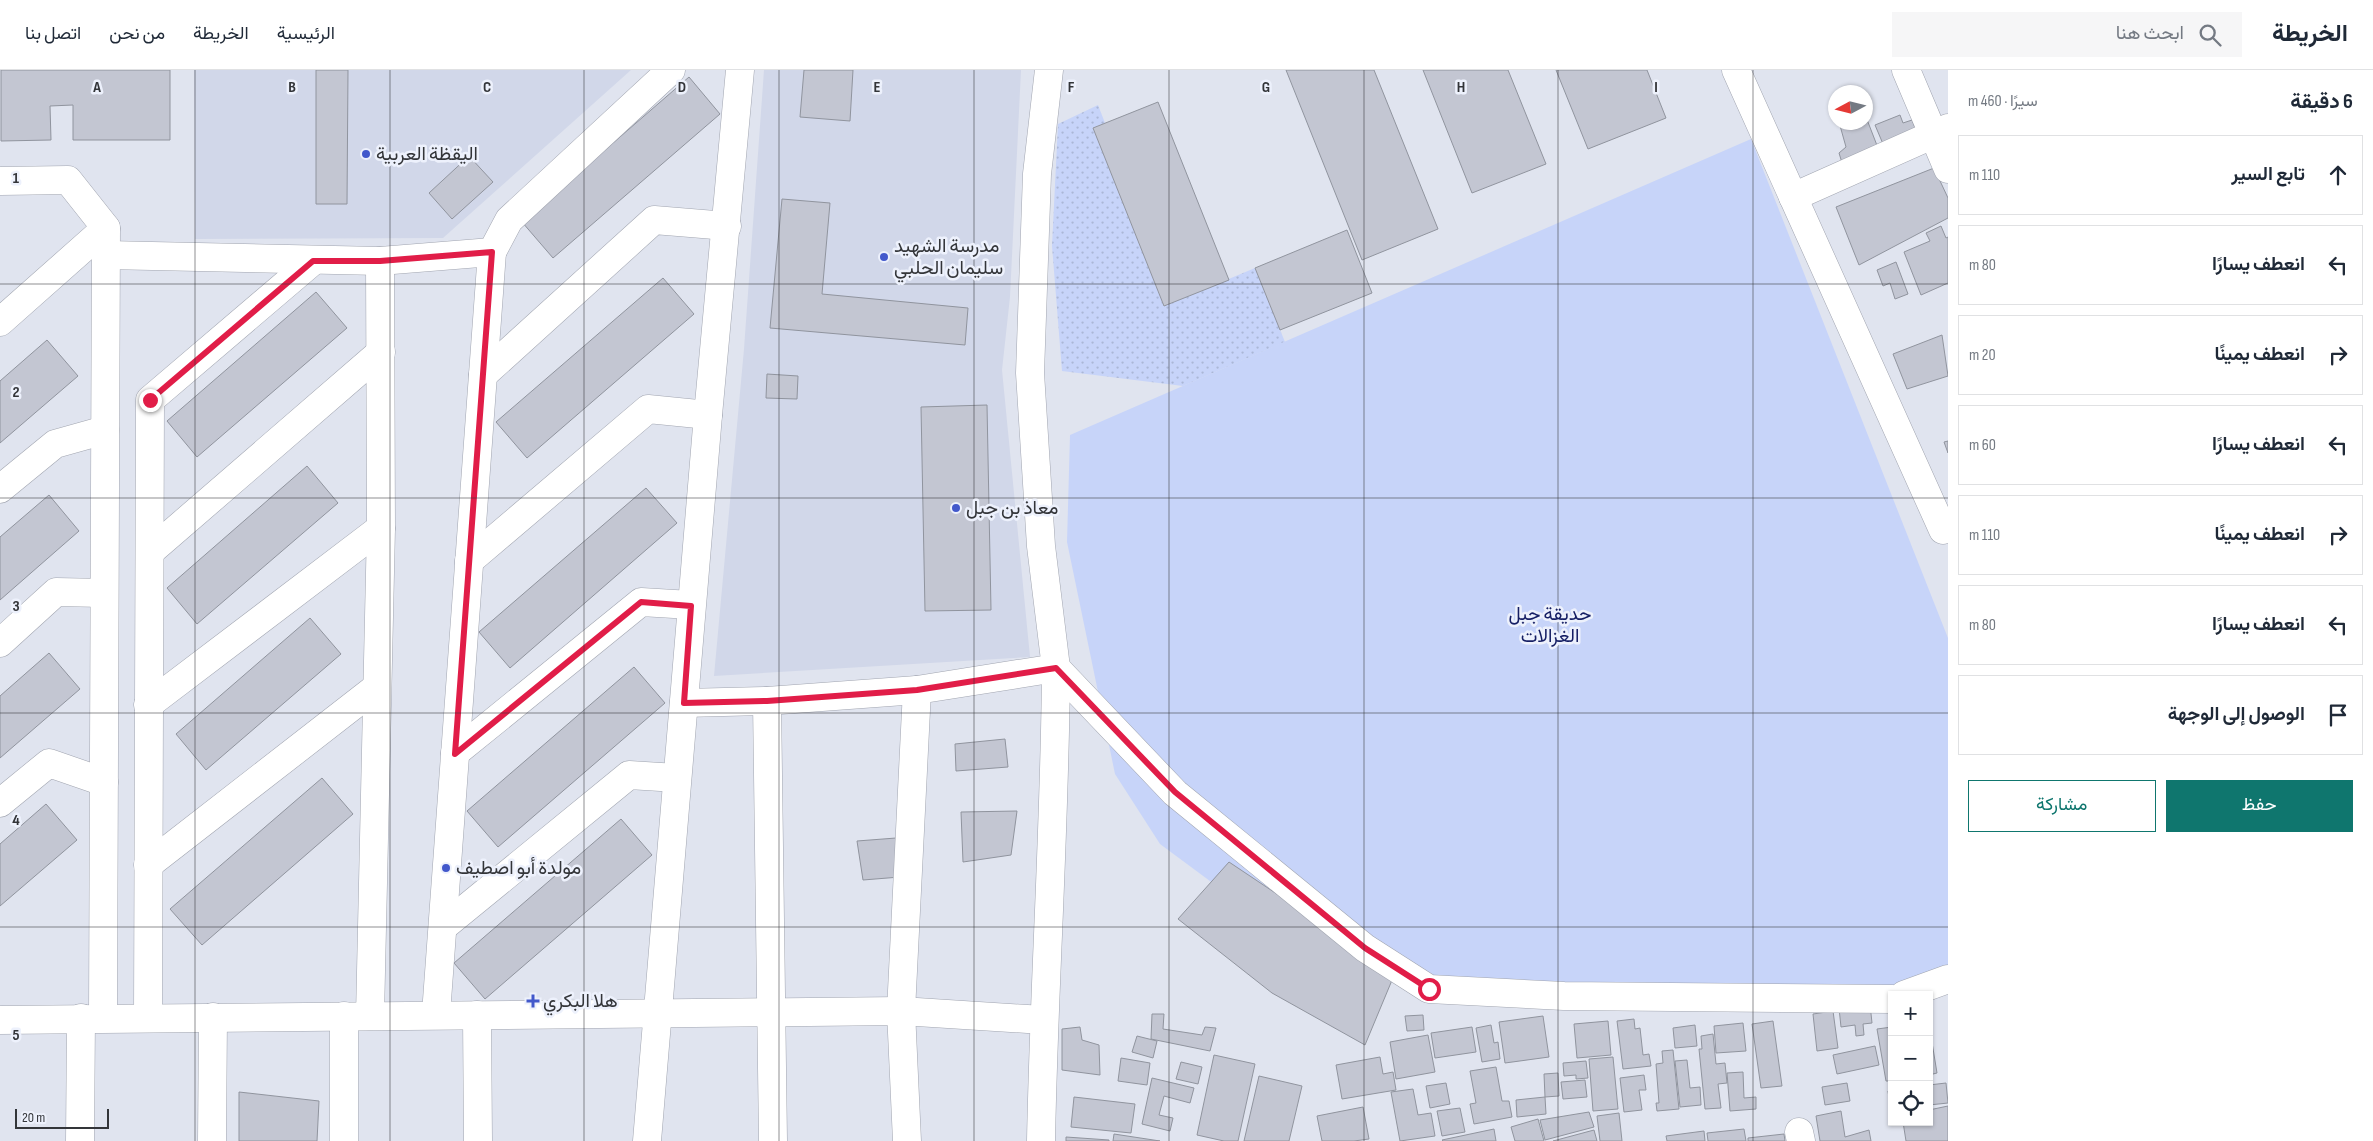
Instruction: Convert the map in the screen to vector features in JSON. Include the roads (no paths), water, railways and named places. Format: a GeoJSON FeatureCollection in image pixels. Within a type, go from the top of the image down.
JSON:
{"type":"FeatureCollection","features":[{"type":"Feature","properties":{"kind":"street"},"geometry":{"type":"LineString","coordinates":[[436,1014],[492,252],[509,220],[671,70]]}},
{"type":"Feature","properties":{"kind":"street"},"geometry":{"type":"LineString","coordinates":[[648,1141],[691,606],[740,70]]}},
{"type":"Feature","properties":{"kind":"street"},"geometry":{"type":"LineString","coordinates":[[1041,1141],[1043,1020],[1055,782],[1056,668],[1041,546],[1030,373],[1037,174],[1049,70]]}},
{"type":"Feature","properties":{"kind":"street"},"geometry":{"type":"LineString","coordinates":[[1736,70],[1943,530],[1948,527]]}},
{"type":"Feature","properties":{"kind":"street"},"geometry":{"type":"LineString","coordinates":[[1906,70],[1940,132],[1948,169]]}},
{"type":"Feature","properties":{"kind":"street"},"geometry":{"type":"LineString","coordinates":[[1793,197],[1940,132]]}},
{"type":"Feature","properties":{"kind":"street"},"geometry":{"type":"LineString","coordinates":[[0,181],[68,180],[106,228],[104,782],[92,1018],[80,1141]]}},
{"type":"Feature","properties":{"kind":"street"},"geometry":{"type":"LineString","coordinates":[[483,375],[654,220],[726,226]]}},
{"type":"Feature","properties":{"kind":"street"},"geometry":{"type":"LineString","coordinates":[[0,322],[106,228]]}},
{"type":"Feature","properties":{"kind":"street"},"geometry":{"type":"LineString","coordinates":[[106,255],[380,261],[492,252]]}},
{"type":"Feature","properties":{"kind":"street"},"geometry":{"type":"LineString","coordinates":[[148,1017],[150,400],[313,261]]}},
{"type":"Feature","properties":{"kind":"street"},"geometry":{"type":"LineString","coordinates":[[344,1141],[357,1016],[377,687],[381,528],[380,261]]}},
{"type":"Feature","properties":{"kind":"street"},"geometry":{"type":"LineString","coordinates":[[151,551],[381,352]]}},
{"type":"Feature","properties":{"kind":"street"},"geometry":{"type":"LineString","coordinates":[[469,561],[648,409],[708,415]]}},
{"type":"Feature","properties":{"kind":"street"},"geometry":{"type":"LineString","coordinates":[[0,489],[55,444],[105,430]]}},
{"type":"Feature","properties":{"kind":"street"},"geometry":{"type":"LineString","coordinates":[[148,705],[381,528]]}},
{"type":"Feature","properties":{"kind":"street"},"geometry":{"type":"LineString","coordinates":[[0,643],[56,592],[104,593]]}},
{"type":"Feature","properties":{"kind":"street"},"geometry":{"type":"LineString","coordinates":[[455,754],[641,602],[691,606]]}},
{"type":"Feature","properties":{"kind":"street"},"geometry":{"type":"LineString","coordinates":[[684,703],[767,701],[917,690],[1056,668]]}},
{"type":"Feature","properties":{"kind":"street"},"geometry":{"type":"LineString","coordinates":[[1056,668],[1175,792],[1365,948],[1429,989],[1564,996],[1888,999]]}},
{"type":"Feature","properties":{"kind":"street"},"geometry":{"type":"LineString","coordinates":[[148,865],[377,687]]}},
{"type":"Feature","properties":{"kind":"street"},"geometry":{"type":"LineString","coordinates":[[907,1141],[901,1011],[917,690]]}},
{"type":"Feature","properties":{"kind":"street"},"geometry":{"type":"LineString","coordinates":[[767,701],[773,1141]]}},
{"type":"Feature","properties":{"kind":"street"},"geometry":{"type":"LineString","coordinates":[[0,803],[49,763],[104,782]]}},
{"type":"Feature","properties":{"kind":"street"},"geometry":{"type":"LineString","coordinates":[[443,927],[629,775],[677,778]]}},
{"type":"Feature","properties":{"kind":"street"},"geometry":{"type":"LineString","coordinates":[[1916,991],[1948,980]]}},
{"type":"Feature","properties":{"kind":"street"},"geometry":{"type":"LineString","coordinates":[[0,1020],[436,1014],[901,1011],[1043,1020]]}},
{"type":"Feature","properties":{"kind":"street"},"geometry":{"type":"LineString","coordinates":[[477,1015],[478,1141]]}},
{"type":"Feature","properties":{"kind":"street"},"geometry":{"type":"LineString","coordinates":[[212,1141],[213,1017]]}},
{"type":"Feature","properties":{"kind":"place","name":"اليقظة العربية"},"geometry":{"type":"Point","coordinates":[366,154]}},
{"type":"Feature","properties":{"kind":"place","name":"مدرسة الشهيد سليمان الحلبي"},"geometry":{"type":"Point","coordinates":[884,257]}},
{"type":"Feature","properties":{"kind":"place","name":"معاذ بن جبل"},"geometry":{"type":"Point","coordinates":[956,508]}},
{"type":"Feature","properties":{"kind":"place","name":"مولدة أبو اصطيف"},"geometry":{"type":"Point","coordinates":[446,868]}},
{"type":"Feature","properties":{"kind":"place","name":"هلا البكري"},"geometry":{"type":"Point","coordinates":[533,1001]}},
{"type":"Feature","properties":{"kind":"park label","name":"حديقة جبل الغزالات"},"geometry":{"type":"Point","coordinates":[1550,625]}}]}
